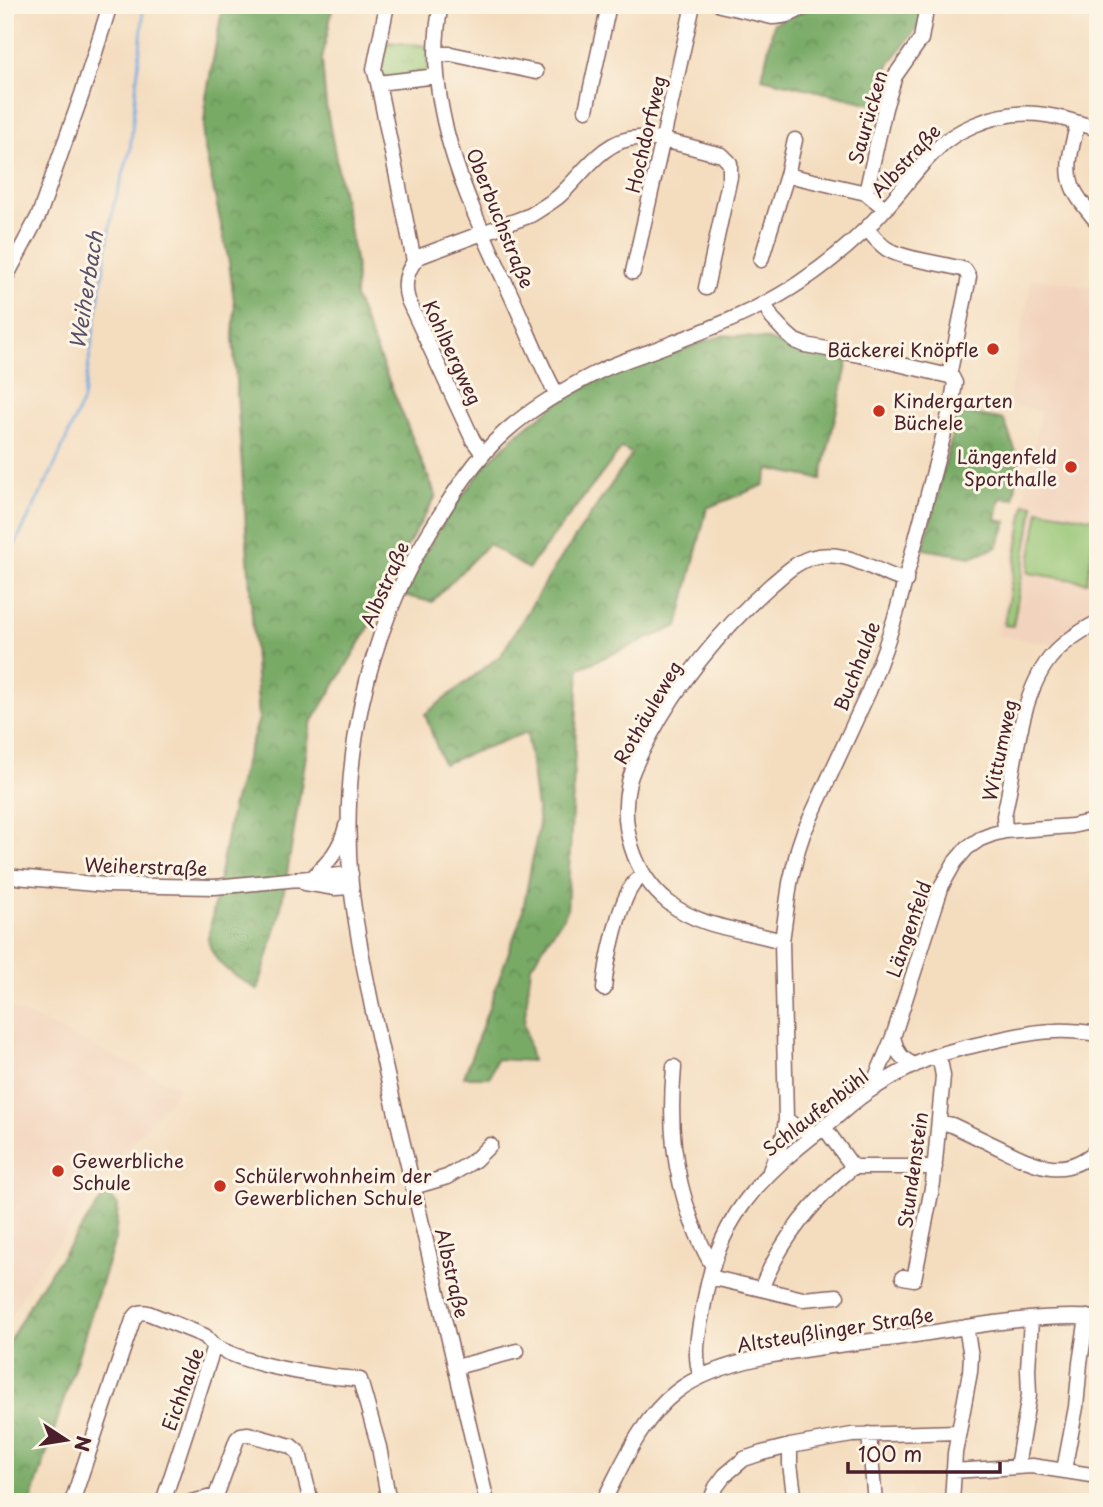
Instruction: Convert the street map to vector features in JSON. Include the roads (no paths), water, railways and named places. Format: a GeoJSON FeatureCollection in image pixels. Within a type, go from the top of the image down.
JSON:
{"type":"FeatureCollection","features":[{"type":"Feature","properties":{"kind":"street"},"geometry":{"type":"LineString","coordinates":[[5,279],[38,215],[82,94],[110,5]]}},
{"type":"Feature","properties":{"kind":"street","name":"Kohlbergweg"},"geometry":{"type":"LineString","coordinates":[[387,5],[374,69],[414,261],[405,286],[408,300],[472,440],[483,454]]}},
{"type":"Feature","properties":{"kind":"street","name":"Oberbuchstraße"},"geometry":{"type":"LineString","coordinates":[[441,5],[436,54],[437,76],[446,126],[459,174],[557,395]]}},
{"type":"Feature","properties":{"kind":"street"},"geometry":{"type":"LineString","coordinates":[[586,110],[609,5]]}},
{"type":"Feature","properties":{"kind":"street","name":"Hochdorfweg"},"geometry":{"type":"LineString","coordinates":[[634,272],[693,5]]}},
{"type":"Feature","properties":{"kind":"street"},"geometry":{"type":"LineString","coordinates":[[720,5],[781,17],[806,5]]}},
{"type":"Feature","properties":{"kind":"street","name":"Saurücken"},"geometry":{"type":"LineString","coordinates":[[866,192],[895,76],[921,39],[925,16]]}},
{"type":"Feature","properties":{"kind":"street"},"geometry":{"type":"LineString","coordinates":[[436,54],[451,54],[536,72]]}},
{"type":"Feature","properties":{"kind":"street"},"geometry":{"type":"LineString","coordinates":[[378,83],[437,76]]}},
{"type":"Feature","properties":{"kind":"street","name":"Albstraße"},"geometry":{"type":"LineString","coordinates":[[487,1502],[386,1076],[361,951],[351,881],[349,818],[356,731],[366,685],[391,606],[414,558],[446,505],[483,454],[510,428],[557,395],[601,370],[765,305],[852,244],[886,209],[941,144],[963,130],[1003,115],[1029,112],[1098,129]]}},
{"type":"Feature","properties":{"kind":"street"},"geometry":{"type":"LineString","coordinates":[[1078,123],[1069,161],[1070,177],[1076,194],[1098,223]]}},
{"type":"Feature","properties":{"kind":"street"},"geometry":{"type":"LineString","coordinates":[[414,261],[423,254],[531,215],[547,206],[611,146],[635,138],[663,141],[722,155],[730,163],[730,177],[706,288]]}},
{"type":"Feature","properties":{"kind":"street"},"geometry":{"type":"LineString","coordinates":[[761,260],[795,140]]}},
{"type":"Feature","properties":{"kind":"street","name":"Saurücken"},"geometry":{"type":"LineString","coordinates":[[787,175],[866,192],[886,209]]}},
{"type":"Feature","properties":{"kind":"street"},"geometry":{"type":"LineString","coordinates":[[765,305],[772,318],[787,334],[805,345],[949,376],[969,277],[965,270],[897,254],[883,247],[867,229]]}},
{"type":"Feature","properties":{"kind":"street","name":"Buchhalde"},"geometry":{"type":"LineString","coordinates":[[770,1171],[784,1134],[786,1119],[782,941],[790,883],[798,849],[869,691],[897,611],[951,407],[955,383],[949,376]]}},
{"type":"Feature","properties":{"kind":"street","name":"Rothäuleweg"},"geometry":{"type":"LineString","coordinates":[[782,941],[724,928],[667,902],[644,875],[629,839],[626,816],[630,779],[655,728],[697,663],[720,635],[786,572],[811,558],[833,555],[855,559],[906,581]]}},
{"type":"Feature","properties":{"kind":"street","name":"Wittumweg"},"geometry":{"type":"LineString","coordinates":[[1005,831],[1004,816],[1031,690],[1051,657],[1098,622]]}},
{"type":"Feature","properties":{"kind":"street"},"geometry":{"type":"LineString","coordinates":[[313,877],[337,851],[349,818]]}},
{"type":"Feature","properties":{"kind":"street","name":"Längenfeld"},"geometry":{"type":"LineString","coordinates":[[871,1089],[892,1037],[942,885],[955,862],[967,848],[980,839],[1005,831],[1072,826],[1098,820]]}},
{"type":"Feature","properties":{"kind":"street"},"geometry":{"type":"LineString","coordinates":[[604,989],[614,931],[630,890],[644,875]]}},
{"type":"Feature","properties":{"kind":"street","name":"Weiherstraße"},"geometry":{"type":"LineString","coordinates":[[5,876],[105,885],[202,887],[313,877],[351,881]]}},
{"type":"Feature","properties":{"kind":"street","name":"Weiherstraße"},"geometry":{"type":"LineString","coordinates":[[286,880],[335,888],[351,881]]}},
{"type":"Feature","properties":{"kind":"street","name":"Schlaufenbühl"},"geometry":{"type":"LineString","coordinates":[[701,1377],[697,1353],[711,1271],[726,1229],[742,1204],[770,1171],[871,1089],[915,1065],[937,1056],[1038,1032],[1056,1030],[1098,1034]]}},
{"type":"Feature","properties":{"kind":"street"},"geometry":{"type":"LineString","coordinates":[[892,1037],[905,1061],[915,1065]]}},
{"type":"Feature","properties":{"kind":"street","name":"Stundenstein"},"geometry":{"type":"LineString","coordinates":[[903,1277],[914,1279],[930,1202],[943,1076],[937,1056]]}},
{"type":"Feature","properties":{"kind":"street"},"geometry":{"type":"LineString","coordinates":[[674,1067],[672,1140],[680,1187],[711,1271],[761,1289],[803,1299],[837,1296]]}},
{"type":"Feature","properties":{"kind":"street"},"geometry":{"type":"LineString","coordinates":[[786,1119],[797,1128],[820,1130],[853,1167]]}},
{"type":"Feature","properties":{"kind":"street"},"geometry":{"type":"LineString","coordinates":[[939,1122],[952,1125],[1039,1166],[1055,1168],[1075,1165],[1098,1149]]}},
{"type":"Feature","properties":{"kind":"street"},"geometry":{"type":"LineString","coordinates":[[413,1187],[447,1177],[475,1160],[490,1145]]}},
{"type":"Feature","properties":{"kind":"street"},"geometry":{"type":"LineString","coordinates":[[761,1289],[776,1255],[798,1222],[816,1201],[853,1167],[935,1167]]}},
{"type":"Feature","properties":{"kind":"street"},"geometry":{"type":"LineString","coordinates":[[695,1229],[726,1229]]}},
{"type":"Feature","properties":{"kind":"street"},"geometry":{"type":"LineString","coordinates":[[72,1502],[137,1314],[148,1313],[205,1336],[214,1346]]}},
{"type":"Feature","properties":{"kind":"street"},"geometry":{"type":"LineString","coordinates":[[1064,1470],[1076,1406],[1080,1363],[1092,1317]]}},
{"type":"Feature","properties":{"kind":"street","name":"Altsteußlinger Straße"},"geometry":{"type":"LineString","coordinates":[[603,1502],[650,1417],[676,1391],[701,1377],[780,1354],[966,1327],[1092,1317]]}},
{"type":"Feature","properties":{"kind":"street"},"geometry":{"type":"LineString","coordinates":[[1017,1467],[1029,1395],[1031,1320]]}},
{"type":"Feature","properties":{"kind":"street"},"geometry":{"type":"LineString","coordinates":[[952,1502],[958,1432],[971,1356],[966,1327]]}},
{"type":"Feature","properties":{"kind":"street","name":"Eichhalde"},"geometry":{"type":"LineString","coordinates":[[163,1502],[214,1346],[228,1354],[252,1361],[328,1377],[360,1380],[379,1447],[389,1502]]}},
{"type":"Feature","properties":{"kind":"street"},"geometry":{"type":"LineString","coordinates":[[456,1367],[517,1351]]}},
{"type":"Feature","properties":{"kind":"street"},"geometry":{"type":"LineString","coordinates":[[710,1502],[725,1475],[744,1460],[762,1453],[869,1434],[958,1432]]}},
{"type":"Feature","properties":{"kind":"street"},"geometry":{"type":"LineString","coordinates":[[191,1502],[216,1496],[237,1439],[247,1434],[291,1446],[299,1452],[312,1502]]}},
{"type":"Feature","properties":{"kind":"street"},"geometry":{"type":"LineString","coordinates":[[869,1434],[875,1502]]}},
{"type":"Feature","properties":{"kind":"street"},"geometry":{"type":"LineString","coordinates":[[790,1446],[795,1502]]}},
{"type":"Feature","properties":{"kind":"street"},"geometry":{"type":"LineString","coordinates":[[953,1471],[1032,1466],[1098,1476]]}},
{"type":"Feature","properties":{"kind":"waterway","name":"Weiherbach"},"geometry":{"type":"LineString","coordinates":[[5,564],[55,465],[83,400],[113,208],[130,151],[143,17],[141,5]]}},
{"type":"Feature","properties":{"kind":"place","name":"Bäckerei Knöpfle"},"geometry":{"type":"Point","coordinates":[993,349]}},
{"type":"Feature","properties":{"kind":"place","name":"Kindergarten Büchele"},"geometry":{"type":"Point","coordinates":[879,411]}},
{"type":"Feature","properties":{"kind":"place","name":"Längenfeld Sporthalle"},"geometry":{"type":"Point","coordinates":[1071,467]}},
{"type":"Feature","properties":{"kind":"place","name":"Gewerbliche Schule"},"geometry":{"type":"Point","coordinates":[58,1171]}},
{"type":"Feature","properties":{"kind":"place","name":"Schülerwohnheim der Gewerblichen Schule"},"geometry":{"type":"Point","coordinates":[220,1186]}}]}
